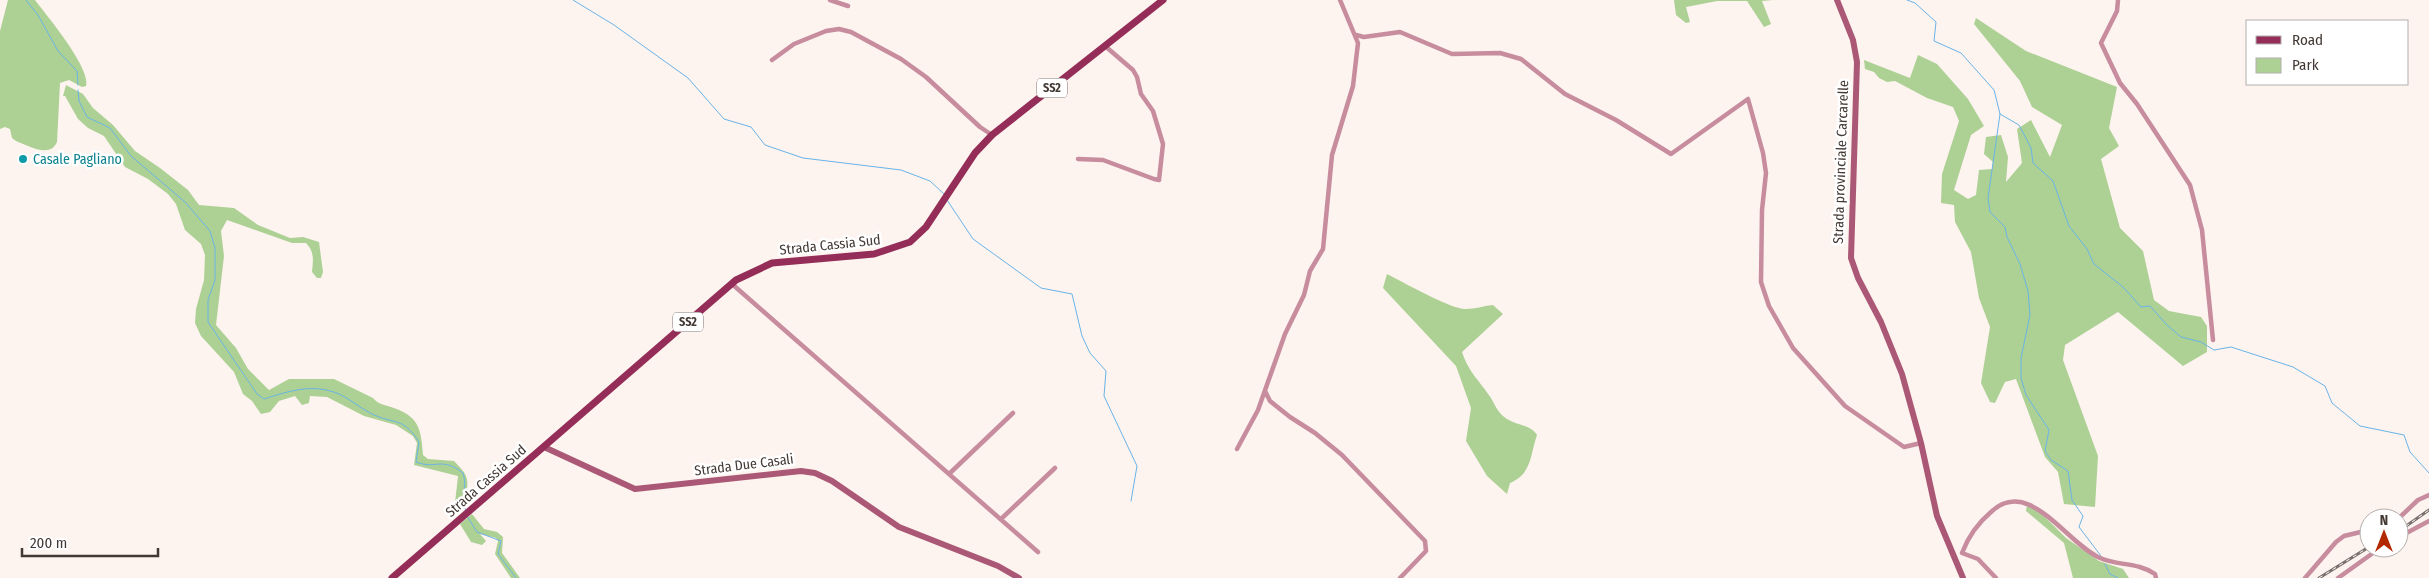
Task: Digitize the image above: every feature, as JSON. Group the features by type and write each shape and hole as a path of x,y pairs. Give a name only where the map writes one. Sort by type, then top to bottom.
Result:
{"main road":[{"name":"Strada Cassia Sud","path":"392,578 732,284 753,270 772,263 874,254 889,251 910,242 926,227 975,153 992,135 1163,0"},
{"name":"Strada provinciale Carcarelle","path":"1837,0 1853,40 1857,62 1851,258 1855,273 1881,322 1902,374 1921,443 1937,516 1964,578"},
{"name":"Strada Due Casali","path":"544,447 635,489 801,471 815,473 862,500 899,527 998,566 1019,578"}],"street":[{"path":"830,0 848,6"},
{"path":"1236,449 1255,417 1285,334 1304,295 1310,270 1323,249 1332,155 1352,86 1358,43 1340,0"},
{"path":"2118,0 2117,11 2102,43 2120,83 2190,185 2202,230 2213,340"},
{"path":"772,60 794,44 826,30 838,29 851,32 902,59 926,77 980,127 992,135"},
{"path":"1356,35 1364,37 1400,32 1452,54 1512,55 1521,59 1565,94 1616,120 1671,154 1748,99 1764,153 1766,173 1762,210 1760,282 1769,306 1793,348 1845,406 1904,447 1921,443"},
{"path":"1078,159 1103,160 1159,180 1163,144 1153,111 1141,94 1137,77 1133,70 1104,46"},
{"path":"732,284 1038,552"},
{"path":"1265,391 1270,401 1326,442 1352,465 1425,542 1426,551 1400,578"},
{"path":"949,474 1013,413"},
{"path":"1001,519 1055,468"},
{"path":"2409,509 2418,500 2429,495"},
{"path":"1956,558 1962,553 1972,534 1996,507 2007,501 2020,501 2042,511 2068,537 2100,558 2144,567 2155,574 2156,578"},
{"path":"2409,532 2429,521"},
{"path":"2305,578 2344,536 2359,532"},
{"path":"1962,553 1978,559 1996,578"},
{"path":"2338,578 2366,558"}],"green space":[{"path":"8,0 35,0 67,42 82,67 86,78 86,86 82,87 69,80 60,83 57,142 49,150 38,149 16,141 12,138 10,129 5,127 0,129 0,31"},
{"path":"1674,0 1773,0 1762,1 1771,24 1764,27 1747,1 1717,1 1686,7 1690,22 1686,23 1676,15"},
{"path":"1976,18 2026,51 2117,87 2109,128 2119,146 2101,159 2120,228 2143,251 2154,300 2169,311 2201,317 2207,326 2207,352 2183,366 2118,312 2065,345 2063,360 2098,456 2095,507 2064,504 2058,472 2045,457 2016,379 2005,382 1995,403 1990,402 1981,383 1990,327 1979,298 1971,252 1955,222 1954,205 1941,203 1942,174 1959,121 1953,107 1927,98 1895,81 1887,82 1879,78 1874,72 1865,69 1864,60 1910,78 1918,55 1937,64 1968,99 1984,126 1971,135 1954,190 1968,199 1976,195 1979,170 1992,169 1993,162 1984,154 1986,137 2001,135 2008,157 2006,182 2022,163 2017,129 2031,120 2050,157 2062,125 2032,107 2020,81 1974,24"},
{"path":"66,85 83,94 93,108 113,125 135,151 188,190 199,205 234,208 258,225 290,238 303,237 319,242 323,272 321,278 317,278 312,272 312,253 306,243 292,243 227,220 221,231 224,256 216,325 236,348 248,369 269,390 289,379 334,379 373,398 379,403 408,414 417,424 423,455 428,459 454,461 467,479 464,500 466,503 457,512 454,512 458,476 414,465 417,443 413,436 396,425 364,416 327,397 310,396 309,403 302,405 295,396 279,401 270,412 261,414 252,401 243,394 234,372 201,336 195,323 196,309 204,280 205,255 201,244 185,230 176,204 168,194 148,179 125,167 104,136 88,128 78,119 65,96 63,96"},
{"path":"1387,274 1450,305 1473,309 1493,305 1503,314 1462,352 1471,371 1501,414 1511,421 1531,429 1537,435 1529,463 1523,475 1510,483 1507,494 1487,476 1466,441 1471,408 1456,366 1383,288"},
{"path":"2027,505 2041,513 2066,538 2099,561 2123,569 2129,578 2073,578 2064,543 2026,511"},
{"path":"472,514 484,529 497,532 503,537 502,553 520,578 511,578 495,554 498,541 496,538 480,534 486,541 482,545 471,542 460,524"}],"waterway":[{"path":"26,0 38,15 58,51 77,71 78,85"},
{"path":"573,0 614,25 688,78 724,119 751,127 765,145 803,158 901,170 930,181 944,194"},
{"path":"1907,0 1915,3 1936,22 1934,41 1961,53 1994,90 2000,114 2019,125 2031,148 2033,163 2053,181 2069,226 2087,249 2094,264 2123,287 2141,307 2150,306 2181,337 2201,342 2214,350 2231,347 2293,367 2325,386 2332,403 2360,426 2404,435 2410,452 2429,473"},
{"path":"78,90 79,101 87,117 110,128 131,156 185,202 210,231 215,248 215,280 208,300 208,322 257,394 264,399 301,389 320,389 339,394 372,414 398,422 408,428 419,442 416,462 429,465 449,465 463,473 465,483 464,506 466,512"},
{"path":"2000,114 1988,198 1990,212 2005,227 2007,237 2020,264 2028,291 2030,315 2021,358 2021,378 2026,395 2049,430 2045,451 2051,460 2068,471 2072,500 2083,516 2079,527 2101,556"},
{"path":"947,200 973,239 1041,288 1072,294 1082,336 1090,353 1106,371 1104,396 1137,466 1131,501"},
{"path":"467,516 477,532 501,541 498,554 516,578"},
{"path":"2105,564 2110,574 2118,578"}],"railway":[{"path":"2409,524 2429,510"},
{"path":"2319,578 2359,553"}],"place":[{"name":"Casale Pagliano","path":"23,159"}]}
